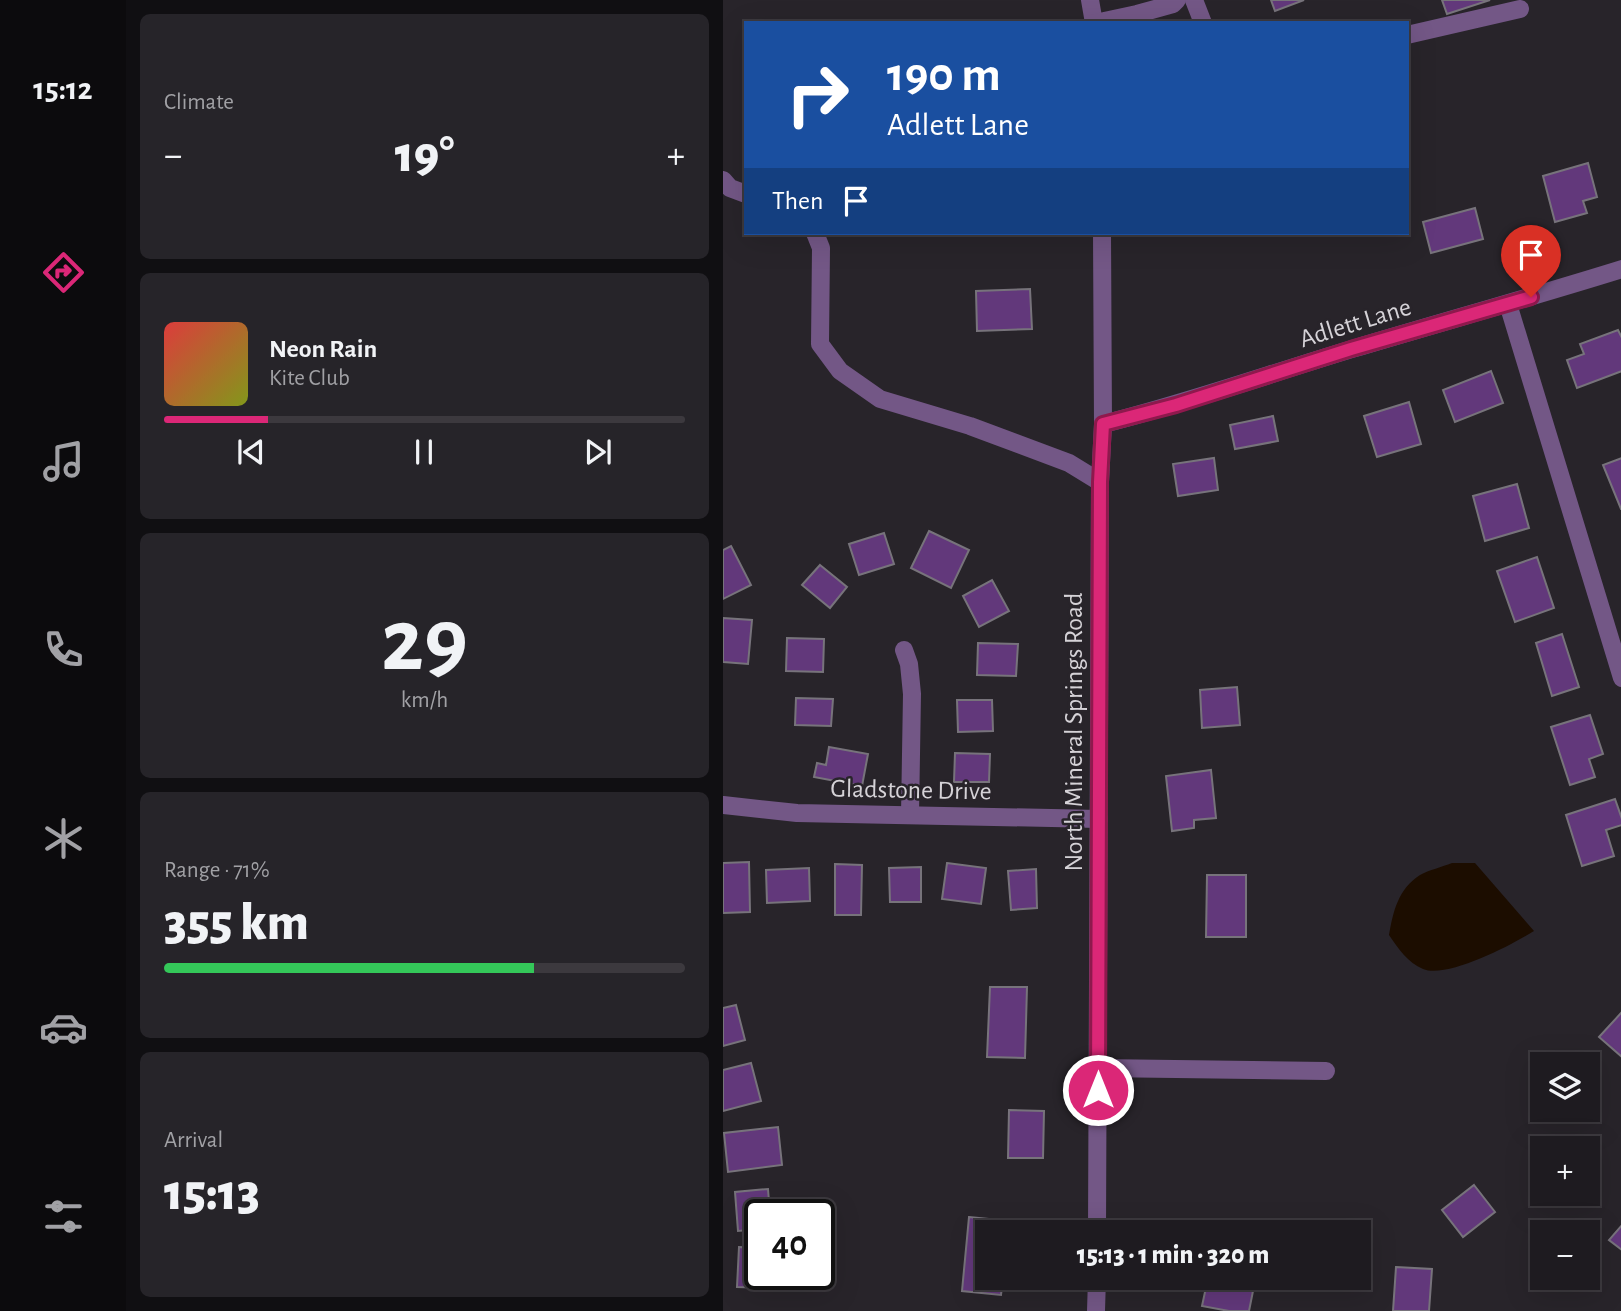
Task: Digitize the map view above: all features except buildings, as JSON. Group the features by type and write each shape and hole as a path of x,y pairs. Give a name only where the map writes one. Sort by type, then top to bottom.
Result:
{"street":[{"path":"1090,0 1095,21"},
{"path":"1103,21 1173,4 1177,0"},
{"path":"1194,0 1202,21"},
{"path":"1409,35 1519,9"},
{"path":"816,235 821,248 820,344 840,371 880,399 970,426 1069,463 1100,482"},
{"name":"North Mineral Springs Road","path":"1097,1220 1102,235"},
{"name":"Adlett Lane","path":"1103,424 1176,405 1621,268"},
{"path":"1508,304 1621,678"},
{"path":"904,650 909,664 912,694 910,815"},
{"name":"Gladstone Drive","path":"723,805 797,813 1099,819"},
{"path":"1098,1068 1326,1071"},
{"path":"1096,1311 1097,1290"}],"shaded area":[{"path":"1452,863 1475,863 1534,931 1496,952 1463,965 1434,971 1423,969 1408,959 1389,935 1392,918 1406,887 1424,873"}],"route":[{"path":"1098,1090 1100,482 1103,424 1176,405 1351,349 1531,297"}]}
